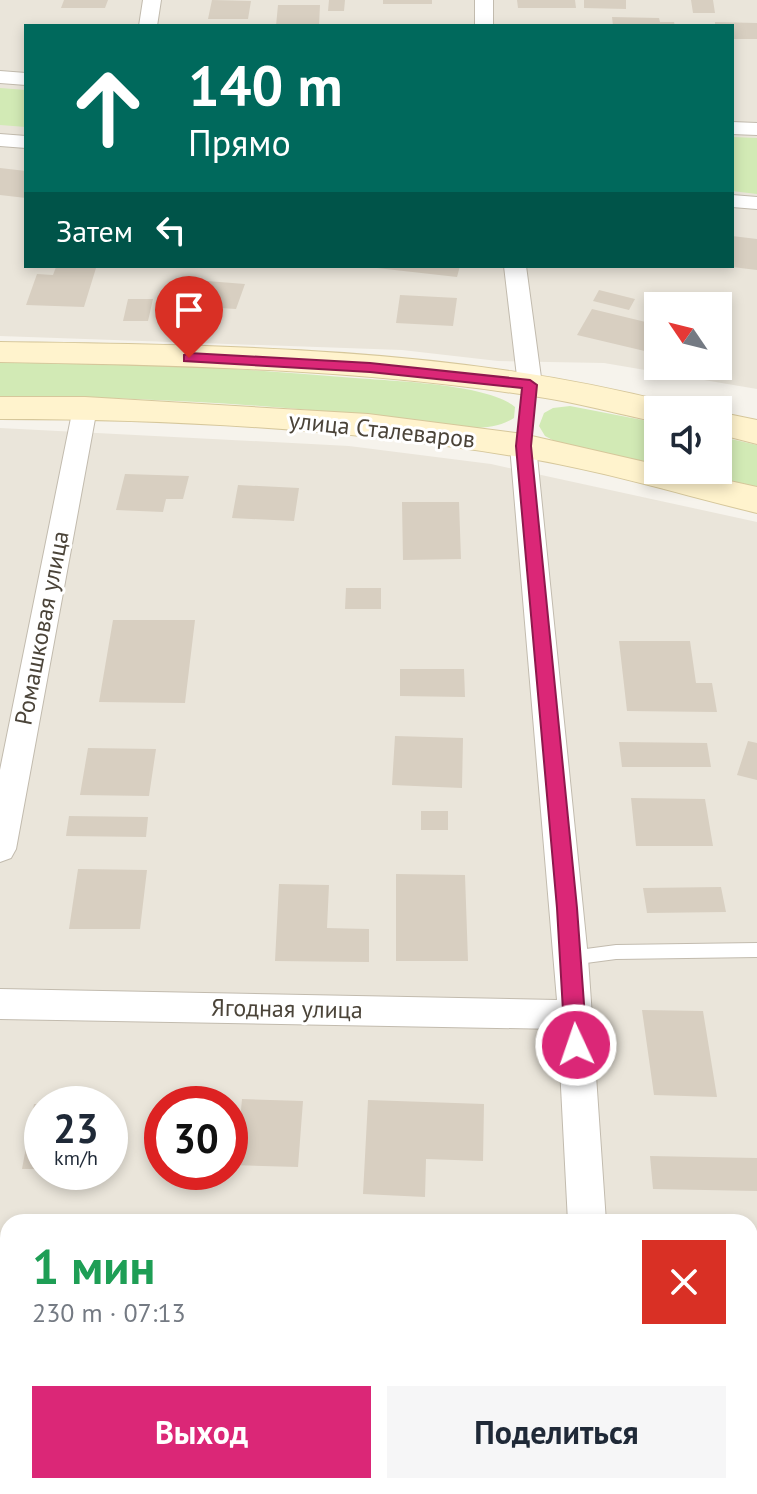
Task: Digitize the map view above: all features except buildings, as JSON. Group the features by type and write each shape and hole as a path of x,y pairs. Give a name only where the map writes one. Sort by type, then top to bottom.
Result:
{"main road":[{"path":"0,352 98,353 370,368 530,385 644,408"},
{"path":"523,446 530,385"},
{"name":"улица Сталеваров","path":"0,408 85,408 368,425 523,446 757,500"},
{"path":"732,426 757,432"}],"street":[{"path":"148,24 152,0"},
{"path":"484,0 484,24"},
{"path":"0,77 24,79"},
{"path":"734,128 757,129"},
{"path":"0,140 24,142"},
{"path":"734,201 757,203"},
{"path":"515,268 530,385"},
{"name":"Ромашковая улица","path":"0,849 85,408"},
{"path":"523,446 571,958 586,1214"},
{"name":"Ягодная улица","path":"0,1004 574,1015"}],"lane":[{"path":"571,958 616,952 757,950"}],"shaded area":[{"path":"0,0 757,0 757,389 704,380 732,380 732,292 644,292 644,370 604,363 498,361 402,350 0,336"},
{"path":"0,428 349,446 491,464 757,522 757,1214 0,1214"}],"green space":[{"path":"0,88 24,90 24,127 0,125"},
{"path":"734,137 757,138 757,194 734,191"},
{"path":"0,359 178,366 439,385 502,399 515,407 514,418 489,427 462,428 356,414 255,406 0,396"},
{"path":"570,406 644,420 644,463 560,444 545,436 539,426 544,413 553,408"},
{"path":"732,439 757,445 757,490 732,484"}],"route":[{"path":"189,358 370,368 530,385 523,446 567,908 576,1045"}]}
